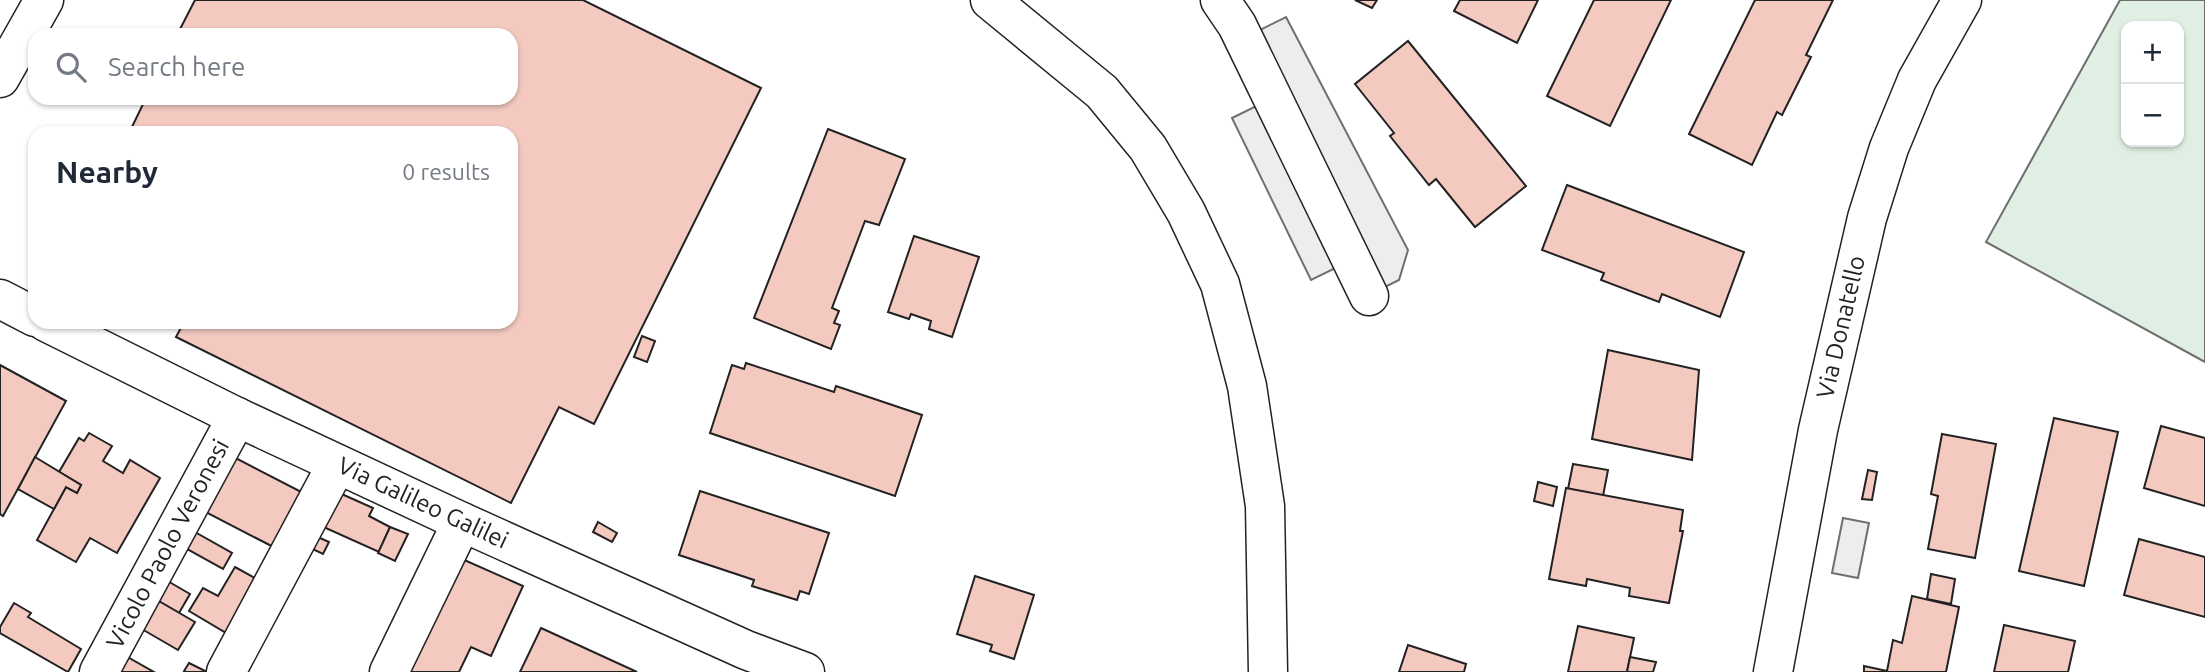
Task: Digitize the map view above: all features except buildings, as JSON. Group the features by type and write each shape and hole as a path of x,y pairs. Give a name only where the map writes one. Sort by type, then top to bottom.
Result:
{"main road":[{"path":"28,28 44,0"},
{"path":"990,0 1102,92 1148,148 1186,212 1220,284 1247,386 1265,506 1268,672"},
{"path":"1220,0 1237,25 1369,296"},
{"name":"Via Donatello","path":"1773,672 1818,430 1867,218 1889,148 1917,80 1962,0"},
{"path":"0,78 28,28"},
{"path":"0,299 28,313"},
{"name":"Via Galileo Galilei","path":"60,329 237,417 461,522 792,670"},
{"name":"Vicolo Paolo Veronesi","path":"99,672 237,417"},
{"path":"226,672 337,464"},
{"path":"389,672 461,522"}],"green space":[{"path":"2120,0 2205,0 2205,362 1986,242"}],"shaded area":[{"path":"1286,17 1408,250 1399,280 1379,290 1362,255 1311,280 1232,118 1287,91 1258,31"},
{"path":"1843,518 1869,523 1858,578 1832,573"}]}
